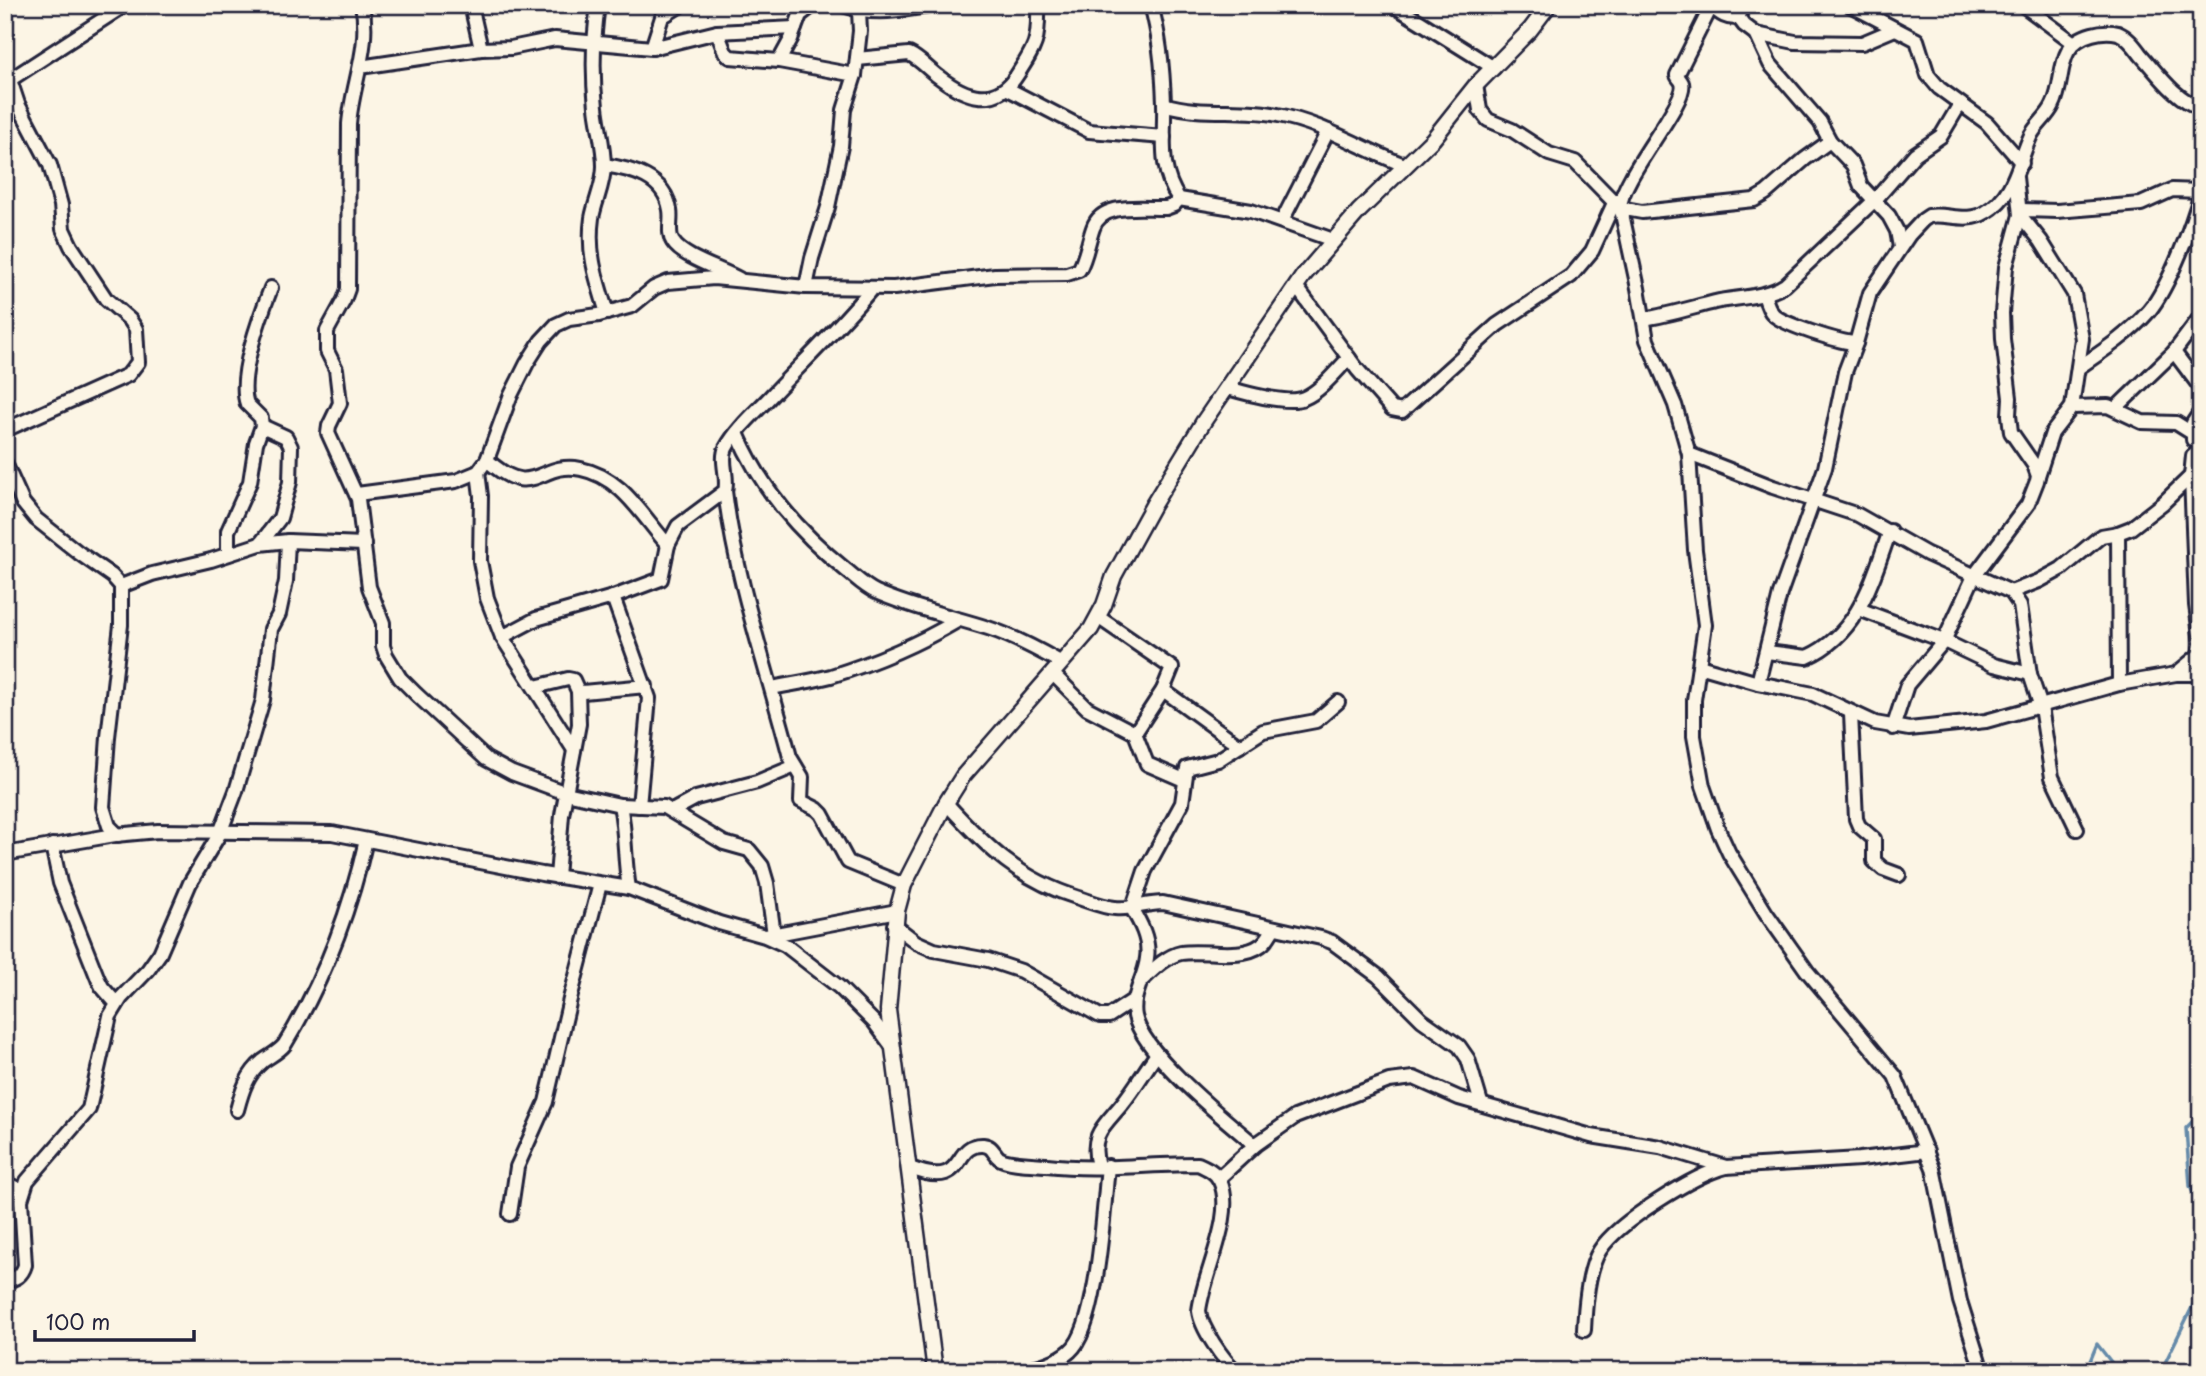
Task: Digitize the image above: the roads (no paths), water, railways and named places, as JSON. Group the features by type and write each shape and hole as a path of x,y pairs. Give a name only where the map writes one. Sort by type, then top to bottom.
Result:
{"street":[{"path":"5,430 128,375 138,362 136,329 130,320 106,299 63,229 61,205 50,165 8,81 125,5"},
{"path":"362,5 365,30 360,67 351,97 349,124 347,293 328,325 327,339 327,351 338,380 340,402 328,433 357,494 369,587 383,624 383,646 392,667 400,678 486,759 523,778 566,793 620,805 664,807 704,833 724,843 749,850 762,866 767,883 770,935"},
{"path":"471,5 481,49"},
{"path":"598,5 593,41 596,107 604,165 592,219 591,258 607,313"},
{"path":"652,48 663,17 681,5"},
{"path":"779,61 800,15 813,5"},
{"path":"843,5 859,11 879,13 937,5"},
{"path":"857,59 909,54 943,80 980,98 995,95 1007,89 1034,51 1039,35 1038,5"},
{"path":"1151,5 1160,50 1166,173 1179,199"},
{"path":"1393,5 1494,68"},
{"path":"935,1371 888,1010 896,918 904,885 946,803 978,757 1091,629 1114,576 1153,505 1204,421 1296,286 1334,240 1404,165 1433,139 1476,85 1530,30 1549,5"},
{"path":"1850,5 1917,40 1928,75 1939,88 1992,128 2022,163"},
{"path":"2023,5 2074,43"},
{"path":"1296,286 1349,358 1392,409 1402,411 1497,325 1571,276 1592,251 1623,190 1665,123 1682,89 1682,82 1677,75 1710,6 1724,16 1741,11 1744,25 1756,34 1795,42 1861,43 1895,29"},
{"path":"806,287 828,207 841,146 844,110 855,75 859,11"},
{"path":"360,67 481,49 511,48 555,38 652,48 718,32 795,28"},
{"path":"718,32 728,56 779,61 855,75"},
{"path":"1758,683 1783,584 1825,468 1844,372 1856,343 1870,293 1900,247 1929,216 1972,218 1984,214 2006,195 2022,163 2032,134 2055,103 2063,60 2074,43 2088,35 2102,32 2121,34 2160,78 2197,104"},
{"path":"1756,34 1770,64 1820,122 1830,141 1853,164 1861,186 1893,223 1900,247"},
{"path":"1476,85 1480,110 1488,120 1512,130 1549,154 1575,162 1617,205 1642,212 1754,200 1830,141"},
{"path":"1007,89 1089,131 1164,137"},
{"path":"1164,104 1198,111 1270,113 1300,120 1404,165"},
{"path":"1644,319 1715,302 1764,294 1785,285 1875,200 1908,162 1941,136 1960,104"},
{"path":"1282,221 1328,131"},
{"path":"604,165 628,168 645,174 668,202 670,235 673,242 682,251 745,282"},
{"path":"2016,177 2020,212 2006,267 2003,339 2011,432 2030,457 2038,476"},
{"path":"2020,212 2141,204 2172,190 2201,192 2178,256 2151,309 2114,343 2078,368"},
{"path":"357,494 456,481 478,472 486,460 510,397 541,341 556,325 569,318 607,313 632,306 654,288 668,282 714,278 806,287 894,288 995,275 1073,273 1081,266 1095,221 1104,213 1114,210 1166,208 1179,199"},
{"path":"1179,199 1251,211 1334,240"},
{"path":"1617,205 1647,340 1675,405 1689,454 1695,550 1705,625 1694,701 1694,736 1703,786 1718,829 1747,884 1807,971 1895,1076 1933,1168 1960,1301 1982,1371"},
{"path":"1893,727 1907,685 1944,640 1974,576 2034,495 2052,433 2073,407 2082,339 2074,294 2041,240 2020,212"},
{"path":"228,554 228,531 250,482 256,443 262,426 261,418 247,404 245,384 256,327 271,288"},
{"path":"872,288 737,433 724,451 727,483 725,491 731,534 790,757 802,777 801,801 822,814 848,862 904,885"},
{"path":"1764,294 1772,314 1781,321 1841,342 1856,343"},
{"path":"2115,409 2175,352 2201,316"},
{"path":"2175,352 2201,388"},
{"path":"1228,388 1286,400 1301,400 1318,389 1349,358"},
{"path":"2073,407 2098,405 2115,409 2140,421 2176,423 2197,438"},
{"path":"2176,674 2199,655 2201,643 2196,604 2191,476 2197,453 2194,421 2201,411"},
{"path":"260,544 280,517 290,482 291,444 286,437 262,426"},
{"path":"737,433 768,491 804,534 871,590 957,621 989,628 1033,647 1056,668 1087,708 1135,733 1147,764 1184,780"},
{"path":"1689,454 1773,487 1858,515 1890,530 1927,554 2011,592 2021,605 2031,674 2041,707 2052,777 2077,829"},
{"path":"486,460 497,469 521,480 531,480 559,469 579,468 610,481 626,493 636,509 668,545"},
{"path":"5,463 23,503 36,519 112,576 121,586 121,625 107,737 103,807 109,826 118,835"},
{"path":"478,472 481,496 480,561 487,598 502,637 574,750"},
{"path":"2011,592 2061,569 2101,536 2118,534 2131,527 2163,503 2191,476"},
{"path":"502,637 536,619 614,597 660,579 668,545 681,522 725,491"},
{"path":"5,1282 18,1278 25,1265 21,1217 23,1191 32,1175 89,1109 108,1023 117,1004 148,970 159,953 190,883 220,833 236,791 263,701 271,629 279,614 286,581 285,542 280,517"},
{"path":"1766,652 1802,658 1811,655 1843,631 1867,593 1890,530"},
{"path":"2118,534 2119,684"},
{"path":"121,586 152,574 200,563 260,544 364,544"},
{"path":"614,597 649,698 639,806"},
{"path":"1859,609 1944,640 1994,665 2031,674"},
{"path":"1098,617 1171,666 1163,690 1135,733"},
{"path":"772,688 829,677 918,644 957,621"},
{"path":"1699,666 1813,695 1851,714 1909,729 1986,721 2119,684 2176,674 2201,674"},
{"path":"536,687 570,679 578,691 579,724 566,793 557,877"},
{"path":"578,691 646,686"},
{"path":"1163,690 1240,746"},
{"path":"1255,1145 1203,1101 1145,1040 1135,1014 1135,999 1148,952 1132,907 1145,871 1182,803 1187,768 1218,760 1263,731 1317,721 1338,702"},
{"path":"1851,714 1856,819 1859,826 1874,839 1874,861 1883,869 1899,875"},
{"path":"673,811 696,798 757,782 795,766"},
{"path":"946,803 988,848 1015,869 1058,892 1109,907 1163,903 1332,942 1378,976 1422,1020 1463,1050 1481,1103"},
{"path":"620,805 626,839 625,868 629,888"},
{"path":"5,854 118,835 185,830 220,833 332,833 557,877 629,888 709,919 770,935 839,987 874,1022 891,1045"},
{"path":"237,1110 246,1081 253,1070 285,1044 319,983 349,906 366,840"},
{"path":"52,845 60,883 98,979 117,1004"},
{"path":"510,1213 517,1167 546,1102 600,884"},
{"path":"770,935 896,918"},
{"path":"896,918 916,942 934,950 988,960 1021,971 1100,1017 1109,1016 1135,999"},
{"path":"1139,984 1180,953 1236,952 1258,948 1274,928"},
{"path":"1020,1371 1072,1351 1079,1338 1094,1281 1103,1166 1096,1149 1105,1121 1122,1104 1157,1054"},
{"path":"1219,1178 1255,1145 1306,1111 1403,1078 1414,1078 1459,1098 1591,1136 1660,1147 1727,1167"},
{"path":"910,1168 930,1175 943,1175 949,1173 971,1149 983,1145 993,1150 998,1157 1011,1161 1052,1166 1198,1164 1208,1169 1219,1178 1224,1201 1199,1311 1200,1320 1236,1371"},
{"path":"1584,1330 1590,1280 1599,1250 1628,1223 1685,1184 1727,1167 1860,1159 1927,1151"},
{"path":"5,1183 23,1191"}],"waterway":[{"path":"2201,1113 2186,1128 2190,1186 2201,1211"},
{"path":"2161,1371 2201,1289"},
{"path":"2086,1371 2097,1344 2118,1371"}]}
